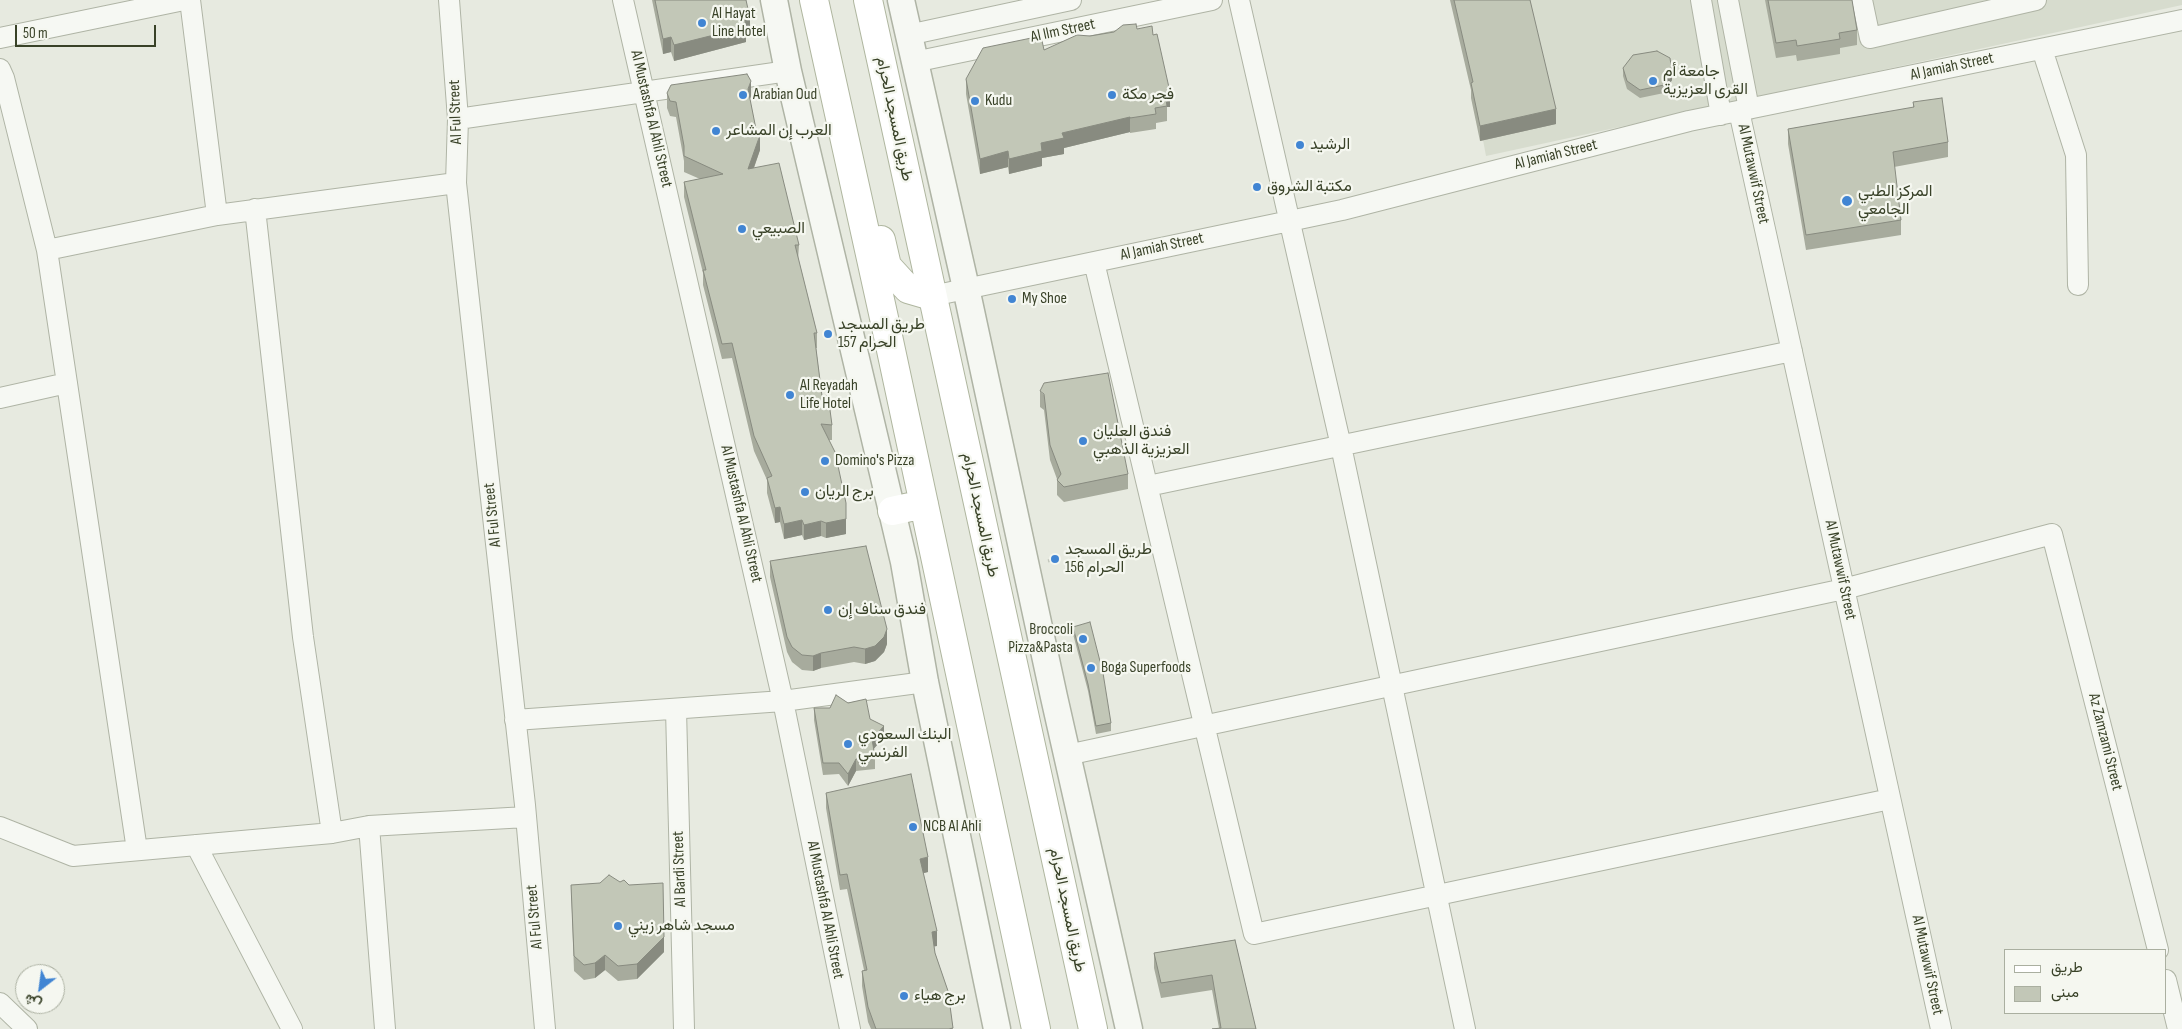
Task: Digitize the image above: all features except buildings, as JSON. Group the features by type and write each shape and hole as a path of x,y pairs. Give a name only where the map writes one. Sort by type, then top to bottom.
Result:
{"main road":[{"path":"814,0 1036,1029"},
{"name":"طريق المسجد الحرام","path":"868,0 1093,1029"},
{"path":"823,42 846,76 886,266 908,289 932,296"},
{"path":"892,511 924,504"}],"street":[{"path":"0,38 184,0"},
{"path":"190,0 216,215"},
{"name":"Al Ful Street","path":"448,0 458,119 456,183 526,816 545,1029"},
{"name":"Al Mustashfa Al Ahli Street","path":"623,0 783,701 850,1029"},
{"path":"774,0 788,72 904,562 925,682 997,1029"},
{"path":"901,0 1129,1029"},
{"name":"Al Ilm Street","path":"908,35 1071,0"},
{"name":"Al Ilm Street","path":"914,62 1212,0"},
{"path":"1239,0 1341,446 1465,1029"},
{"path":"1700,0 1736,111"},
{"path":"1728,0 1736,111"},
{"path":"1862,0 1870,38 2036,0"},
{"name":"Al Jamiah Street","path":"932,296 1342,210 1736,111 2182,20"},
{"path":"2042,49 2076,155 2078,286"},
{"path":"0,69 4,78 47,250 137,850"},
{"path":"458,119 788,72"},
{"name":"Al Mutawwif Street","path":"1736,111 1792,351 1940,1029"},
{"path":"47,250 216,215 456,183"},
{"path":"255,209 303,637 332,833"},
{"path":"1094,262 1254,934 1890,799"},
{"path":"1148,486 1792,351"},
{"path":"0,398 67,383"},
{"name":"Az Zamzami Street","path":"1844,588 2052,534 2158,949"},
{"path":"1067,755 1844,588"},
{"path":"515,720 783,701 925,682"},
{"path":"1021,703 1054,697"},
{"name":"Al Bardi Street","path":"676,709 684,1029"},
{"path":"0,828 73,856 332,833 369,826 526,816"},
{"path":"369,826 385,1029"},
{"path":"196,845 292,1029"},
{"path":"2167,984 2178,1029"},
{"path":"0,1003 27,1029"}],"shaded area":[{"name":"جامعة أم القرى العزيزية","path":"1457,0 2182,0 2182,5 1486,156"}],"place":[{"name":"Al Hayat Line Hotel","path":"702,23"},
{"name":"جامعة أم القرى العزيزية","path":"1653,81"},
{"name":"Arabian Oud","path":"743,95"},
{"name":"فجر مكة","path":"1112,95"},
{"name":"Kudu","path":"975,101"},
{"name":"العرب إن المشاعر","path":"716,131"},
{"name":"الرشيد","path":"1300,145"},
{"name":"مكتبة الشروق","path":"1257,187"},
{"name":"المركز الطبي الجامعي","path":"1847,201"},
{"name":"الصبيعي","path":"742,229"},
{"name":"My Shoe","path":"1012,299"},
{"name":"طريق المسجد الحرام 157","path":"828,334"},
{"name":"Al Reyadah Life Hotel","path":"790,395"},
{"name":"فندق العليان العزيزية الذهبي","path":"1083,441"},
{"name":"Domino's Pizza","path":"825,461"},
{"name":"برج الريان","path":"805,492"},
{"name":"طريق المسجد الحرام 156","path":"1055,559"},
{"name":"فندق سناف إن","path":"828,610"},
{"name":"Broccoli Pizza&Pasta","path":"1083,639"},
{"name":"Boga Superfoods","path":"1091,668"},
{"name":"البنك السعودي الفرنسي","path":"848,744"},
{"name":"NCB Al Ahli","path":"913,827"},
{"name":"مسجد شاهر زيني","path":"618,926"},
{"name":"برج هياء","path":"904,996"}]}
